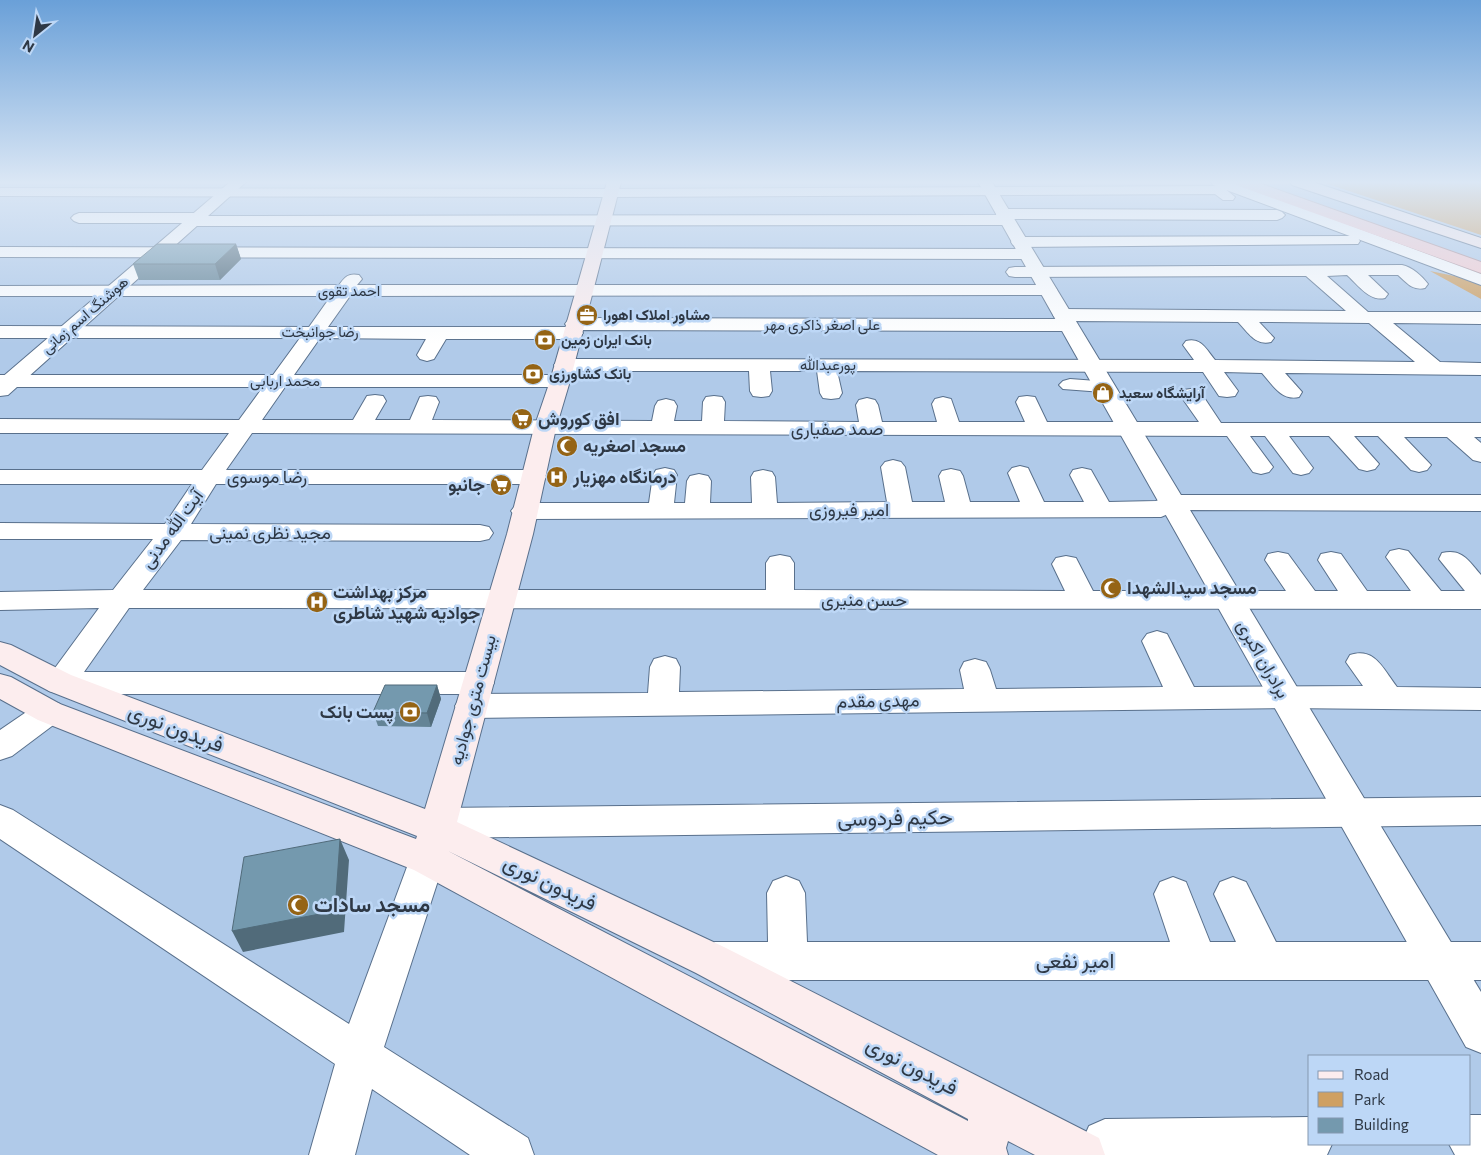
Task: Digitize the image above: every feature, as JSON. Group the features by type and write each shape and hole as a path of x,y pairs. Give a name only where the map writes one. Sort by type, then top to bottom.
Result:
{"highway":[{"path":"1391,236 1481,268"},
{"path":"1435,236 1481,252"}],"main road":[{"name":"بیست متری جوادیه","path":"434,837 520,534 545,428 600,236"},
{"path":"1457,236 1481,243"},
{"name":"فریدون نوری","path":"0,652 54,698"},
{"name":"فریدون نوری","path":"0,685 54,698 434,837 710,960 994,1109 1094,1148"},
{"name":"فریدون نوری","path":"434,837 982,1154"},
{"path":"982,1154 994,1109"}],"street":[{"path":"4,252 47,258 74,236"},
{"path":"82,236 90,252 158,252 302,237 372,253 402,284"},
{"name":"هوشنگ اسم زمانی","path":"3,387 177,236"},
{"name":"آیت‌ الله مدنی","path":"0,747 54,698 121,599 173,532 209,477 384,236"},
{"path":"460,236 466,245 483,259 519,243 548,236"},
{"path":"589,273 652,247 791,246 866,254 890,254 985,236"},
{"path":"374,333 402,284 466,245 519,243 589,273 670,282 778,282 926,279 1003,236"},
{"path":"1000,272 1011,236"},
{"name":"برادران اکبری","path":"1015,236 1481,1032"},
{"path":"1022,236 1094,272 1402,270 1419,284"},
{"path":"1052,236 1094,241 1294,237 1352,241"},
{"path":"1343,236 1481,280"},
{"path":"4,252 31,238"},
{"path":"920,248 926,279"},
{"path":"866,254 872,270"},
{"path":"1166,271 1181,295 1217,335"},
{"path":"1238,271 1252,285"},
{"path":"1310,271 1467,390"},
{"path":"1352,271 1378,294"},
{"path":"1094,272 1105,288"},
{"path":"1132,272 1139,293 1134,319 1152,340 1162,366"},
{"path":"589,273 625,274"},
{"name":"احمد تقوی","path":"16,287 114,291 224,285 254,297 344,291 402,284 423,303 451,285 465,298 589,273"},
{"path":"2,320 16,287"},
{"path":"185,350 254,297"},
{"path":"1268,298 1305,336"},
{"path":"423,303 429,333 427,355"},
{"path":"1244,310 1264,338"},
{"name":"علی اصغر ذاکری مهر","path":"574,328 1134,319 1198,316 1244,310 1286,316 1473,318"},
{"path":"172,332 191,314"},
{"path":"260,332 276,315"},
{"path":"1320,317 1340,335"},
{"path":"1473,318 1481,329"},
{"name":"رضا جوانبخت","path":"2,320 66,332 429,333 473,325 574,328"},
{"path":"135,348 152,332"},
{"path":"383,350 394,333"},
{"path":"1193,345 1227,391"},
{"path":"1285,349 1299,368"},
{"path":"1245,350 1291,392"},
{"name":"پورعبدالله","path":"562,373 682,374 760,365 826,365 904,357 939,373 1098,376"},
{"path":"760,365 761,391"},
{"path":"826,365 833,429"},
{"path":"1070,385 1098,376 1162,366 1480,370"},
{"path":"1401,369 1425,389"},
{"name":"محمد اربابی","path":"3,387 562,373"},
{"path":"3,387 27,399"},
{"path":"1191,395 1261,467"},
{"path":"361,426 375,401"},
{"path":"418,427 428,402"},
{"path":"713,429 714,402"},
{"path":"1027,402 1040,430"},
{"path":"943,404 950,429"},
{"path":"867,405 872,429"},
{"path":"662,429 666,406"},
{"path":"622,428 628,407"},
{"name":"صمد صفیاری","path":"0,426 361,426 713,429 793,419 833,429 1481,430"},
{"path":"1272,430 1301,468"},
{"path":"1336,430 1367,464"},
{"path":"1384,430 1419,465"},
{"path":"1453,430 1481,456"},
{"path":"893,467 901,510"},
{"path":"1020,473 1035,509"},
{"path":"661,510 665,475"},
{"path":"1082,475 1100,509"},
{"path":"951,476 959,510"},
{"name":"رضا موسوی","path":"0,477 534,477"},
{"path":"763,478 765,510"},
{"path":"697,510 699,481"},
{"name":"امیر فیروزی","path":"524,511 1161,509 1172,502 1481,503"},
{"name":"مجید نظری نمینی","path":"0,531 480,533"},
{"path":"1399,557 1433,600"},
{"path":"1452,558 1481,592"},
{"path":"1278,560 1306,600"},
{"path":"1331,560 1359,600"},
{"path":"780,563 780,600"},
{"path":"1066,564 1083,600"},
{"name":"حسن منیری","path":"0,601 121,599 1481,600"},
{"path":"1156,642 1184,698"},
{"path":"1361,662 1388,698"},
{"path":"663,704 665,667"},
{"path":"975,670 983,700"},
{"name":"مهدی مقدم","path":"54,698 474,694 663,704 1285,697 1481,699"},
{"name":"حکیم فردوسی","path":"434,837 1352,812 1481,811"},
{"path":"0,820 511,1155"},
{"name":"بیست متری جوادیه","path":"332,1155 359,1056 434,837"},
{"path":"786,893 788,961"},
{"path":"1173,894 1197,961"},
{"path":"1233,894 1264,961"},
{"name":"امیر نفعی","path":"710,960 788,961 1069,972 1197,961 1481,961"},
{"path":"1094,1148 1308,1140"}],"green space":[{"path":"1430,271 1469,279 1481,284 1481,299"}],"building":[{"path":"157,244 236,244 215,264 133,264"},
{"path":"385,685 437,685 427,713 373,712"},
{"path":"340,839 335,911 232,931 244,857"}],"place":[{"name":"مشاور املاک اهورا","path":"587,315"},
{"name":"بانک ایران زمین","path":"545,340"},
{"name":"بانک کشاورزی","path":"533,374"},
{"name":"آرایشگاه سعید","path":"1103,393"},
{"name":"افق کوروش","path":"522,419"},
{"name":"مسجد اصغریه","path":"567,446"},
{"name":"درمانگاه مهزیار","path":"557,477"},
{"name":"جانبو","path":"501,485"},
{"name":"مسجد سیدالشهدا","path":"1111,588"},
{"name":"مرکز بهداشت جوادیه شهید شاطری","path":"317,602"},
{"name":"پست بانک","path":"410,712"},
{"name":"مسجد سادات","path":"298,905"}]}
